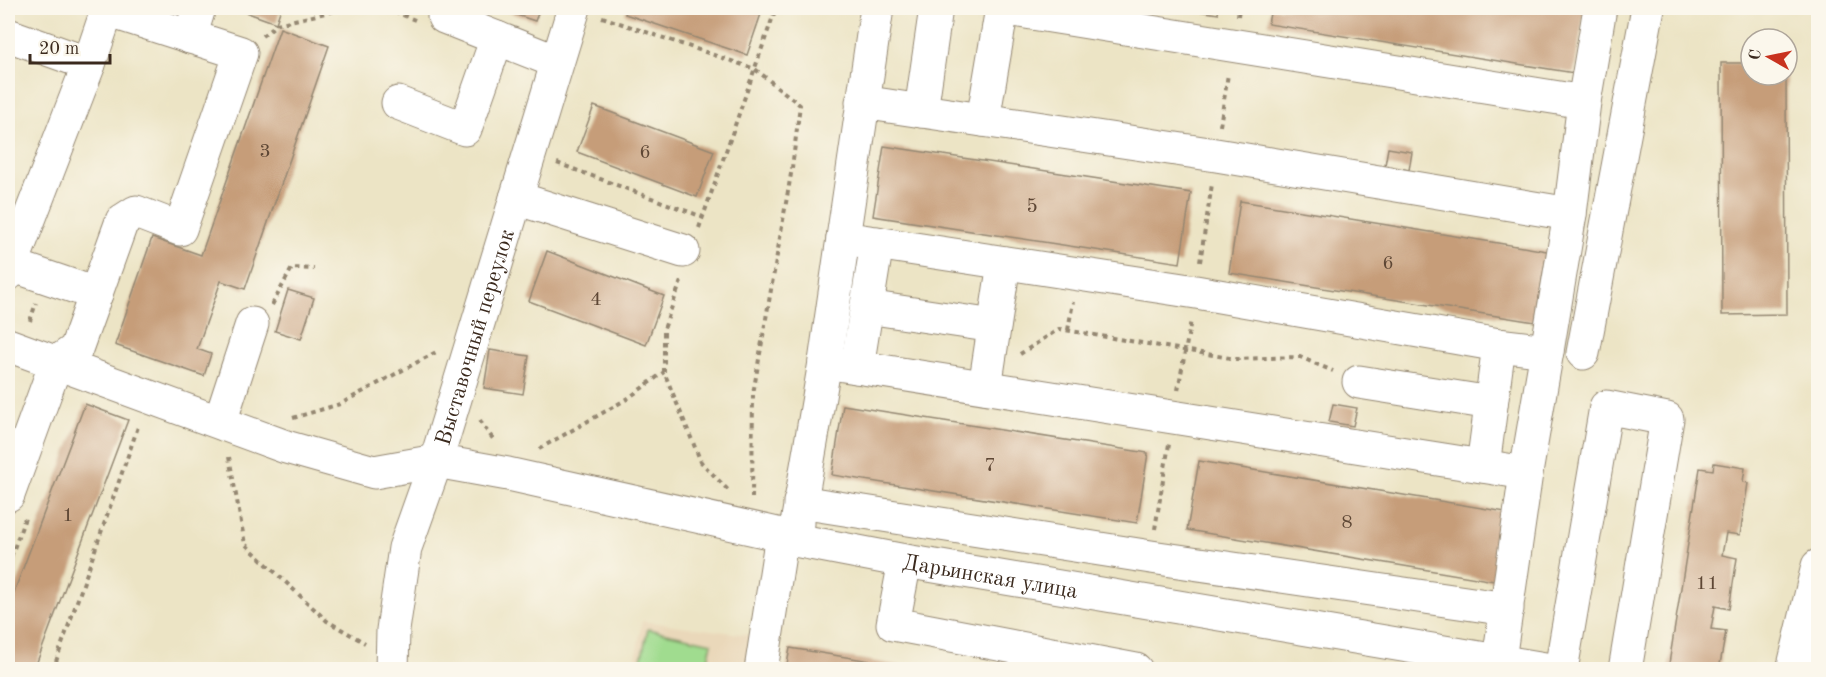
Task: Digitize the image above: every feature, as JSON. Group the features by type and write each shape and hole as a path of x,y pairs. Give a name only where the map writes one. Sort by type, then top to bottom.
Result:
{"street":[{"path":"448,8 444,17 557,62"},
{"name":"Выставочный переулок","path":"392,664 393,630 405,548 436,460 574,8"},
{"path":"761,669 784,536 798,518 825,362 877,8"},
{"path":"921,111 936,8"},
{"path":"983,120 1001,8 1584,102"},
{"path":"1534,667 1507,609 1526,473 1570,214 1584,102 1600,8"},
{"path":"1584,353 1648,8"},
{"path":"8,495 56,363 76,349 96,294 122,221 136,212 180,229 241,53 194,22 107,9 89,64 9,270 96,294"},
{"path":"8,35 89,64"},
{"path":"398,103 465,129 497,38"},
{"path":"862,102 1216,155 1570,214"},
{"path":"516,198 688,254"},
{"path":"843,238 1196,292 1499,345 1547,351"},
{"path":"857,368 877,243"},
{"path":"1000,390 994,326 1004,263"},
{"path":"867,307 994,326"},
{"path":"224,424 223,413 252,324"},
{"path":"8,345 286,447 374,472 436,460"},
{"path":"1483,466 1499,345"},
{"path":"825,362 1526,473"},
{"path":"1359,382 1491,403"},
{"path":"1534,667 1606,407 1667,419 1625,669"},
{"name":"Дарьинская улица","path":"436,460 905,561 1534,667"},
{"path":"800,502 1151,557 1507,609"},
{"path":"905,561 893,624 1133,669"},
{"path":"1793,669 1814,600 1818,567"}],"path":[{"path":"313,16 316,8"},
{"path":"241,53 277,24 348,8"},
{"path":"574,8 755,69 801,105 753,394 752,514 784,536"},
{"path":"737,499 701,462 664,372 664,329 688,254 776,8"},
{"path":"552,161 703,217"},
{"path":"252,324 271,307 292,268 314,269"},
{"path":"1000,390 1019,354 1059,329 1236,359 1300,357 1359,382"},
{"path":"284,421 340,404 475,330"},
{"path":"508,474 522,459 627,399 664,372"},
{"path":"52,669 149,397"},
{"path":"479,417 495,442"},
{"path":"224,424 245,544 327,621 392,664"}],"shaded area":[{"path":"642,621 763,637 758,669 634,670"}],"green space":[{"path":"648,629 712,643 706,669 639,669"}],"building":[{"path":"234,8 281,8 276,23"},
{"path":"496,8 540,8 535,21"},
{"path":"627,8 763,8 747,55 625,14"},
{"path":"1185,8 1219,8 1218,14"},
{"path":"1271,8 1585,8 1574,73 1268,24"},
{"path":"280,28 329,46 245,289 221,281 197,349 211,354 204,376 115,345 152,238 201,255"},
{"path":"1721,63 1739,63 1739,87 1786,87 1787,314 1722,315"},
{"path":"594,106 714,151 697,197 577,152"},
{"path":"884,146 1191,193 1180,263 873,216"},
{"path":"1388,148 1412,152 1409,170 1385,165"},
{"path":"1240,201 1547,251 1535,322 1229,273"},
{"path":"547,251 664,296 646,345 529,301"},
{"path":"288,290 314,298 301,339 275,331"},
{"path":"490,350 529,356 523,394 484,388"},
{"path":"85,404 128,420 34,670 8,670 8,608"},
{"path":"1333,404 1357,408 1353,426 1329,422"},
{"path":"843,405 1148,453 1137,523 832,475"},
{"path":"1199,461 1506,512 1494,581 1187,530"},
{"path":"1714,463 1745,468 1743,482 1748,483 1740,535 1726,533 1722,555 1737,558 1729,609 1715,606 1711,629 1726,631 1719,670 1668,670 1700,468 1713,470"},
{"path":"790,648 914,668 913,670 786,670"}]}
